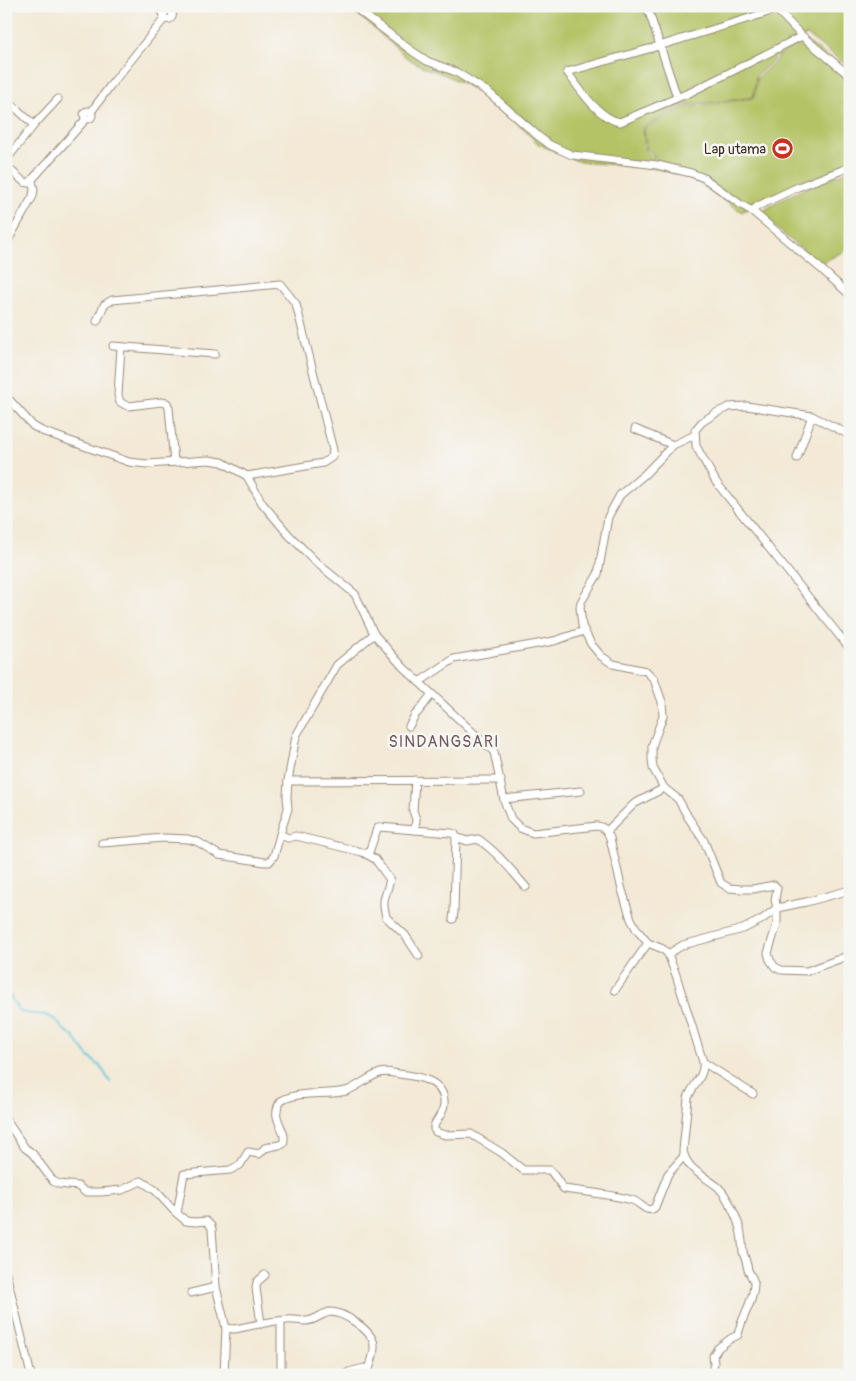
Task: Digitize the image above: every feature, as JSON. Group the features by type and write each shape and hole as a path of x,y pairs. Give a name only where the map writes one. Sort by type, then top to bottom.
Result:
{"street":[{"path":"156,6 168,12"},
{"path":"6,166 24,182 29,183 32,181 89,115 168,12 179,6"},
{"path":"354,6 427,61 456,72 488,92 550,145 572,155 657,165 691,172 704,178 752,211 850,296"},
{"path":"647,6 677,97"},
{"path":"802,36 691,92 620,122 611,120 600,111 566,72 659,46 775,10 802,36 850,76"},
{"path":"6,99 34,125"},
{"path":"6,160 58,99"},
{"path":"752,211 758,206 798,187 850,167"},
{"path":"6,244 33,196 32,181"},
{"path":"97,320 104,305 112,300 280,284 296,304 333,450 332,457 323,462 247,476"},
{"path":"113,346 214,354"},
{"path":"121,347 118,395 120,402 130,406 167,403 174,462"},
{"path":"6,396 33,426 42,432 129,462 147,464 210,460 222,462 247,476 262,503 289,535 317,563 355,594 374,634 403,667 494,752 504,799 511,819 520,828 533,833 597,826 602,827 606,831 610,838 622,890 632,919 637,930 648,944 663,949 668,954 703,1062 702,1072 690,1091 688,1098 684,1156 688,1164 720,1189 727,1199 739,1226 744,1255 750,1276 754,1280 752,1298 739,1328 738,1335 718,1348 713,1356 714,1362 711,1375"},
{"path":"850,435 812,416 747,406 729,407 702,422 695,430 696,446 716,482 850,649"},
{"path":"796,458 812,416"},
{"path":"635,429 673,445"},
{"path":"695,435 673,445 645,474 620,495 608,517 598,574 581,602 582,626 591,644 601,656 613,664 646,671 654,679 662,702 664,716 652,746 653,768 664,788 678,799 704,841 721,883 728,888 753,889 774,885 777,888 775,900 777,908 776,924 768,953 775,967 781,970 807,971 850,955"},
{"path":"419,682 454,660 554,641 584,631"},
{"path":"102,843 164,838 188,840 198,842 219,855 268,862 274,856 279,833 288,809 288,780 296,736 337,665 374,634"},
{"path":"409,726 415,715 432,694"},
{"path":"288,780 500,780"},
{"path":"415,780 413,811 416,819 415,830"},
{"path":"606,831 634,804 664,788"},
{"path":"504,799 581,791"},
{"path":"368,855 379,827 455,834 453,919"},
{"path":"280,835 291,838 296,836 362,852 375,859 390,880 384,900 386,917 405,935 420,956"},
{"path":"456,838 467,841 478,839 499,857 526,887"},
{"path":"668,954 683,945 743,929 759,921 777,908 850,890"},
{"path":"616,990 648,944"},
{"path":"703,1062 753,1094"},
{"path":"173,1210 184,1174 230,1170 240,1165 248,1152 257,1155 265,1148 283,1144 284,1138 276,1117 277,1108 281,1101 294,1096 346,1091 381,1072 419,1077 428,1080 438,1087 444,1105 434,1126 436,1132 444,1135 471,1134 502,1153 523,1170 550,1170 564,1189 636,1201 649,1210 655,1207 668,1174 684,1156"},
{"path":"6,1120 25,1148 32,1152 53,1181 59,1184 78,1186 85,1192 122,1190 141,1181 155,1190 186,1221 206,1221 210,1226 216,1287 226,1328 224,1375"},
{"path":"6,1273 31,1375"},
{"path":"261,1324 256,1288 257,1282 264,1275"},
{"path":"191,1293 216,1287"},
{"path":"226,1328 234,1329 287,1319 311,1320 328,1312 336,1312 353,1321 372,1338 374,1350 367,1375"},
{"path":"280,1321 281,1375"},
{"path":"344,1375 364,1368 367,1375"}],"green space":[{"path":"349,6 850,6 850,68 807,35 779,52 772,62 756,76 753,97 681,106 643,128 645,150 667,171 645,167 580,162 538,144 504,110 464,84 425,68 407,58"},
{"path":"804,40 850,72 850,163 763,200 742,212 698,182 682,175 671,173 647,149 644,129 682,108 754,98 757,78 774,63 780,54"},
{"path":"850,170 850,248 820,264 759,214 791,195"}],"waterway":[{"path":"6,990 19,1011 45,1015 56,1020 63,1029 73,1036 88,1056 101,1067 110,1082"}],"place":[{"name":"Lap utama","path":"782,149"}],"district":[{"name":"SINDANGSARI","path":"444,741"}]}
